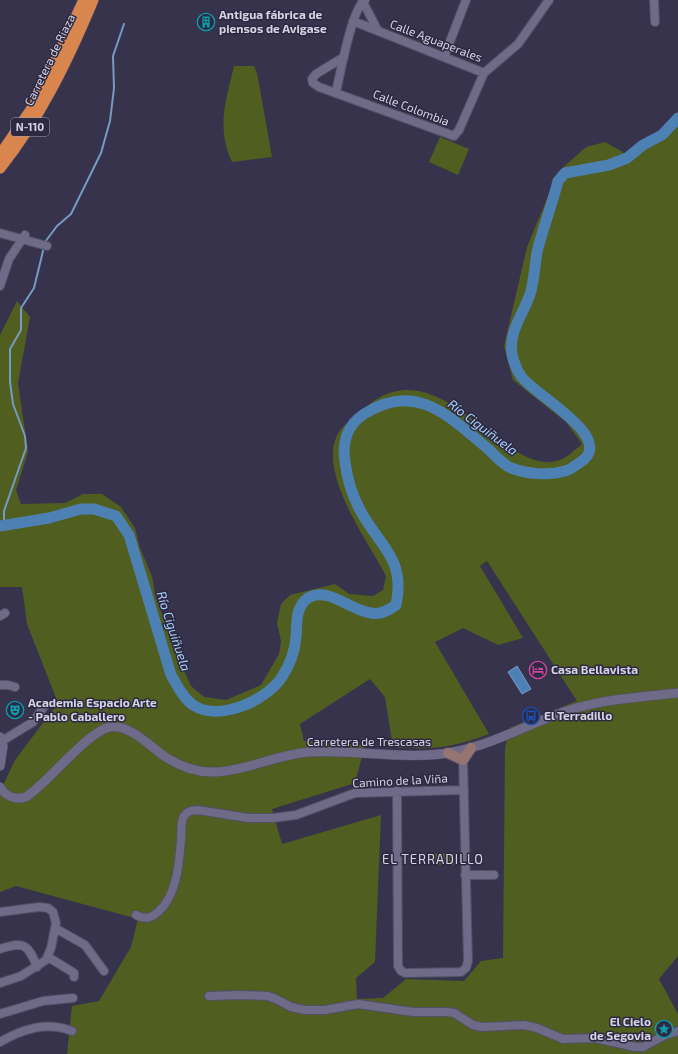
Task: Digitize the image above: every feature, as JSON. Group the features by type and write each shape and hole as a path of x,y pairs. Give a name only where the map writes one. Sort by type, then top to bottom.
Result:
{"highway":[{"name":"Carretera de Riaza","path":"0,155 35,104 84,0"},
{"name":"Carretera de Riaza","path":"0,168 41,109 56,82 93,0"}],"main road":[{"path":"448,753 463,760 471,748"}],"street":[{"path":"444,57 466,0"},
{"name":"Calle Colombia","path":"344,57 316,74 312,79 316,85 454,136 459,130 484,73 518,44 549,0"},
{"path":"654,0 655,22"},
{"path":"336,92 344,57 357,22 356,12 363,1"},
{"name":"Calle Aguaperales","path":"363,1 378,32"},
{"path":"357,22 366,20 368,12"},
{"name":"Calle Aguaperales","path":"357,22 378,32 484,73"},
{"path":"0,233 23,238 47,246"},
{"path":"0,286 10,259 23,238"},
{"path":"0,685 15,687"},
{"name":"Carretera de Trescasas","path":"0,787 9,796 18,798 26,796 97,732 112,727 128,730 176,763 196,771 209,772 235,770 294,754 311,752 410,755 448,753 471,748 574,709 603,702 678,693"},
{"path":"0,766 3,750 1,739 32,722 45,705"},
{"path":"396,792 398,968 405,973 458,972 466,968 468,961 463,760"},
{"name":"Camino de la Viña","path":"136,915 144,918 150,918 165,906 170,899 179,859 182,821 185,814 189,811 198,810 248,818 273,818 296,815 355,793 464,790"},
{"path":"465,875 494,875"},
{"path":"0,912 39,907 48,908 55,915 52,948 46,960 21,976 0,983"},
{"path":"55,928 85,945 104,971"},
{"path":"0,950 15,945 23,945 32,952 37,967"},
{"path":"48,956 74,974 74,977"},
{"path":"209,996 268,996 291,1007 305,1010 325,1010 358,1004 413,1012 447,1012 454,1013 473,1025 482,1027 524,1025 536,1028 563,1039 594,1038 634,1047 644,1047 665,1035 678,1031"},
{"path":"0,1014 43,1001 73,998"},
{"path":"0,1042 18,1033 36,1027 59,1026 72,1031"}],"green space":[{"path":"234,66 254,66 257,73 272,157 232,162 227,150 223,126 226,102"},
{"path":"678,118 678,956 659,979 678,1014 678,1054 67,1054 72,1006 99,1001 131,947 138,919 16,886 0,892 0,792 15,760 58,703 27,624 22,587 0,587 0,335 17,301 30,317 18,383 28,452 16,490 21,504 65,503 83,494 102,494 121,507 135,528 140,548 152,576 155,595 176,654 191,686 204,697 226,700 261,685 279,654 281,641 277,623 281,604 290,595 335,584 349,594 373,596 383,590 386,576 346,504 338,483 333,463 334,445 341,429 371,403 387,394 407,390 435,396 462,411 514,450 538,461 551,462 561,460 582,444 566,422 513,380 504,346 527,247 558,172 586,147 605,142 621,151 628,157 643,145 662,135","holes":["487,561 577,701 509,728 505,749 503,958 481,961 464,981 406,979 383,998 357,999 356,978 375,962 381,815 282,844 272,809 355,783 365,745 304,741 300,724 370,679 385,697 393,747 442,747 476,739 489,734 435,642 463,628 498,645 523,638 480,566"]},
{"path":"440,137 469,149 458,175 429,162"},
{"path":"454,853 455,865 433,865 433,854"}],"water":[{"path":"517,666 531,689 522,694 508,672"}],"waterway":[{"path":"45,242 57,226 71,214 101,153 110,121 114,88 113,56 124,24"},
{"name":"Río Ciguiñuela","path":"0,526 49,518 81,509 94,509 116,516 129,535 171,675 183,695 193,705 204,710 228,710 254,701 275,686 285,673 294,648 299,611 301,606 308,598 316,595 323,595 340,600 363,611 375,613 385,612 396,605 398,589 397,575 394,564 389,553 360,510 352,492 346,468 344,455 345,441 353,423 358,418 382,405 399,401 415,402 430,406 458,424 511,468 531,473 558,473 567,470 579,463 589,453 589,442 582,430 570,417 528,384 520,374 515,365 512,354 512,337 531,291 537,252 558,181 565,173 609,165 627,158 643,145 662,135 678,118"},
{"path":"4,524 4,511 26,448 25,436 13,404 10,382 10,349 21,330 21,308 34,288 44,247"}],"place":[{"name":"Antigua fábrica de piensos de Avigase","path":"206,22"},
{"name":"Casa Bellavista","path":"538,670"},
{"name":"Academia Espacio Arte - Pablo Caballero","path":"15,710"},
{"name":"El Terradillo","path":"531,716"},
{"name":"El Cielo de Segovia","path":"664,1029"}],"district":[{"name":"EL TERRADILLO","path":"433,859"}]}
